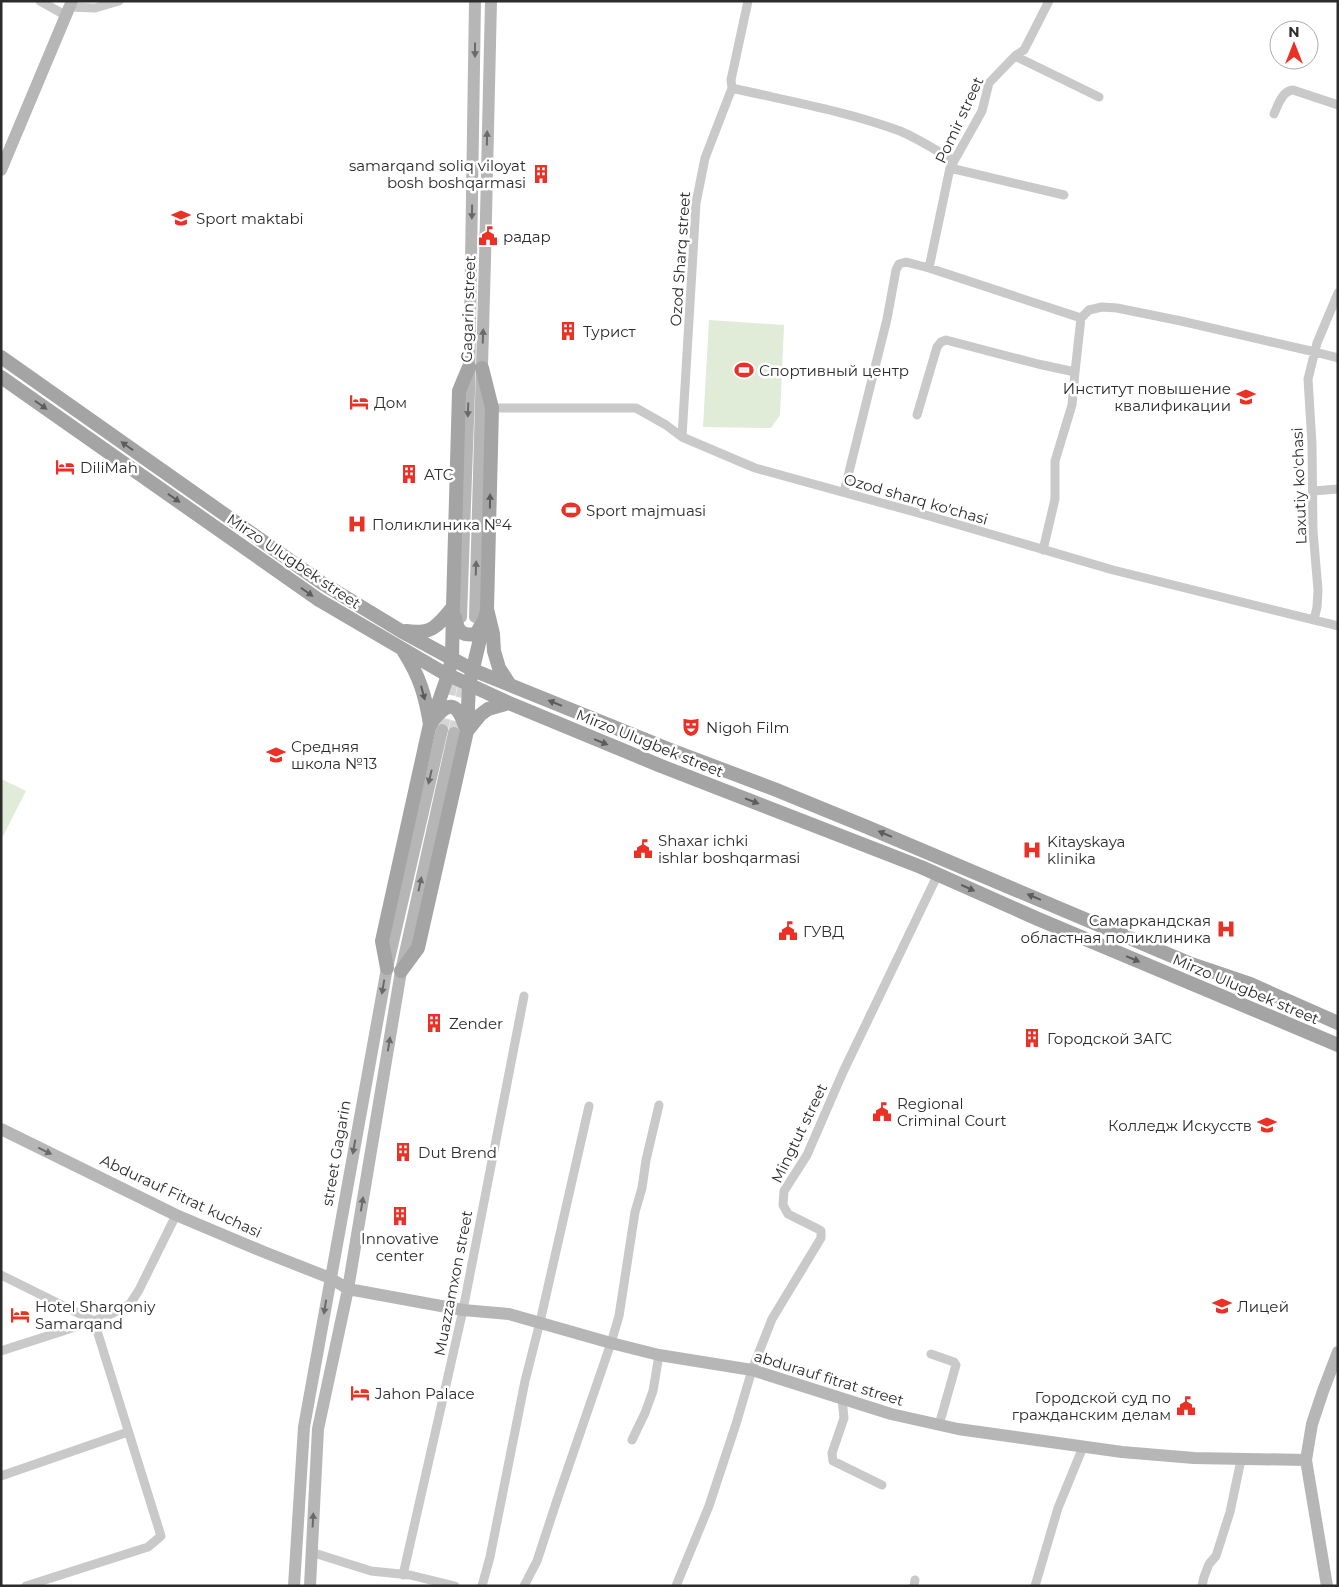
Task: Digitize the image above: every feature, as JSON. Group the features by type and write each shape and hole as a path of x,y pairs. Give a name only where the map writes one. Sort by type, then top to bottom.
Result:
{"main road":[{"name":"Gagarin street","path":"475,1 475,617"},
{"name":"Gagarin street","path":"476,368 491,1"},
{"path":"1,170 69,8"},
{"name":"Mirzo Ulugbek street","path":"1,357 314,577 401,631 473,670 668,749 859,823 1191,964 1250,984 1338,1023"},
{"path":"387,968 382,941 448,730 473,670 487,609 492,408 476,368"},
{"path":"476,368 459,391 456,627 460,632 467,635 476,634 481,627 487,609"},
{"name":"Mirzo Ulugbek street","path":"1,377 319,600 448,676 661,766 938,874 1038,919 1338,1045"},
{"path":"487,609 493,634 494,651 500,668 510,685"},
{"path":"401,631 420,633 429,630 457,612"},
{"path":"310,1586 318,1429 348,1289 401,971 418,948 448,730 448,676 452,659 457,612"},
{"path":"403,649 416,671 423,690 448,730"},
{"path":"448,730 480,716 488,709 509,703"},
{"name":"street Gagarin","path":"294,1586 304,1427 387,968"},
{"name":"Abdurauf Fitrat kuchasi","path":"1,1130 176,1215 330,1278 348,1289"},
{"name":"abdurauf fitrat street","path":"348,1289 462,1310 509,1314 611,1343 659,1354 752,1370 890,1414 940,1425 1122,1452 1194,1458 1306,1460"},
{"path":"1326,1586 1306,1460 1312,1424 1338,1352"}],"street":[{"path":"40,1 69,8 95,8 119,1"},
{"name":"Ozod Sharq street","path":"682,437 696,203 705,158 732,88 731,80 748,1"},
{"name":"Pomir street","path":"929,268 952,165 982,111 989,83 1015,56 1024,50 1049,1"},
{"path":"1015,56 1099,97"},
{"path":"732,88 853,116 901,132 928,146 952,165 1064,195"},
{"path":"1274,114 1288,90 1338,105"},
{"path":"844,492 899,264 906,262 929,268 1081,318"},
{"name":"Laxutiy ko'chasi","path":"1314,620 1318,590 1313,531 1312,444 1308,379 1317,343 1338,293"},
{"path":"1043,550 1055,499 1055,461 1072,405 1081,318 1089,310 1102,307 1117,308 1179,320 1338,358"},
{"path":"917,415 937,347 946,340 1074,372"},
{"name":"Ozod sharq ko'chasi","path":"492,408 636,408 666,425 682,437 755,468 1113,570 1338,626"},
{"path":"1312,490 1338,489"},
{"name":"Mingtut street","path":"676,1586 696,1540 721,1470 752,1370 772,1319 821,1238 821,1231 788,1214 783,1205 784,1191 807,1155 843,1072 938,874"},
{"name":"Muazzamxon street","path":"403,1575 462,1310 524,996"},
{"path":"524,1586 537,1562 556,1500 619,1316 635,1212 642,1188 646,1160 659,1105"},
{"path":"482,1586 490,1557 525,1381 589,1106"},
{"path":"1,1351 94,1321 130,1304 139,1290 176,1215"},
{"path":"1,1276 94,1321 162,1536 148,1547 26,1586"},
{"path":"632,1440 645,1413 652,1391 659,1354"},
{"path":"931,1354 954,1362 956,1365 940,1425"},
{"path":"842,1399 844,1418 832,1453 834,1461 882,1485"},
{"path":"1,1476 128,1432"},
{"path":"1035,1586 1058,1508 1082,1446"},
{"path":"1202,1586 1209,1564 1216,1556 1230,1512 1242,1460"},
{"path":"311,1552 371,1571 410,1575 455,1586"}],"green space":[{"name":"Спортивный центр","path":"709,320 784,325 780,415 771,428 703,427"},
{"path":"1,779 26,791 3,836 1,835"}],"tunnel":[{"path":"442,730 454,673"},
{"path":"454,733 465,681"}],"place":[{"name":"samarqand soliq viloyat bosh boshqarmasi","path":"541,174"},
{"name":"Sport maktabi","path":"181,218"},
{"name":"радар","path":"488,236"},
{"name":"Турист","path":"568,331"},
{"name":"Спортивный центр","path":"744,370"},
{"name":"Институт повышение квалификации","path":"1246,397"},
{"name":"Дом","path":"359,402"},
{"name":"DiliMah","path":"65,467"},
{"name":"ATC","path":"409,474"},
{"name":"Sport majmuasi","path":"571,510"},
{"name":"Поликлиника №4","path":"357,524"},
{"name":"Nigoh Film","path":"691,727"},
{"name":"Средняя школа №13","path":"276,755"},
{"name":"Shaxar ichki ishlar boshqarmasi","path":"643,849"},
{"name":"Kitayskaya klinika","path":"1032,850"},
{"name":"Самаркандская областная поликлиника","path":"1226,929"},
{"name":"ГУВД","path":"788,931"},
{"name":"Zender","path":"434,1023"},
{"name":"Городской ЗАГС","path":"1032,1038"},
{"name":"Regional Criminal Court","path":"882,1112"},
{"name":"Колледж Искусств","path":"1267,1125"},
{"name":"Dut Brend","path":"403,1152"},
{"name":"Innovative center","path":"400,1216"},
{"name":"Лицей","path":"1222,1306"},
{"name":"Hotel Sharqoniy Samarqand","path":"20,1315"},
{"name":"Jahon Palace","path":"360,1393"},
{"name":"Городской суд по гражданским делам","path":"1186,1406"}]}
